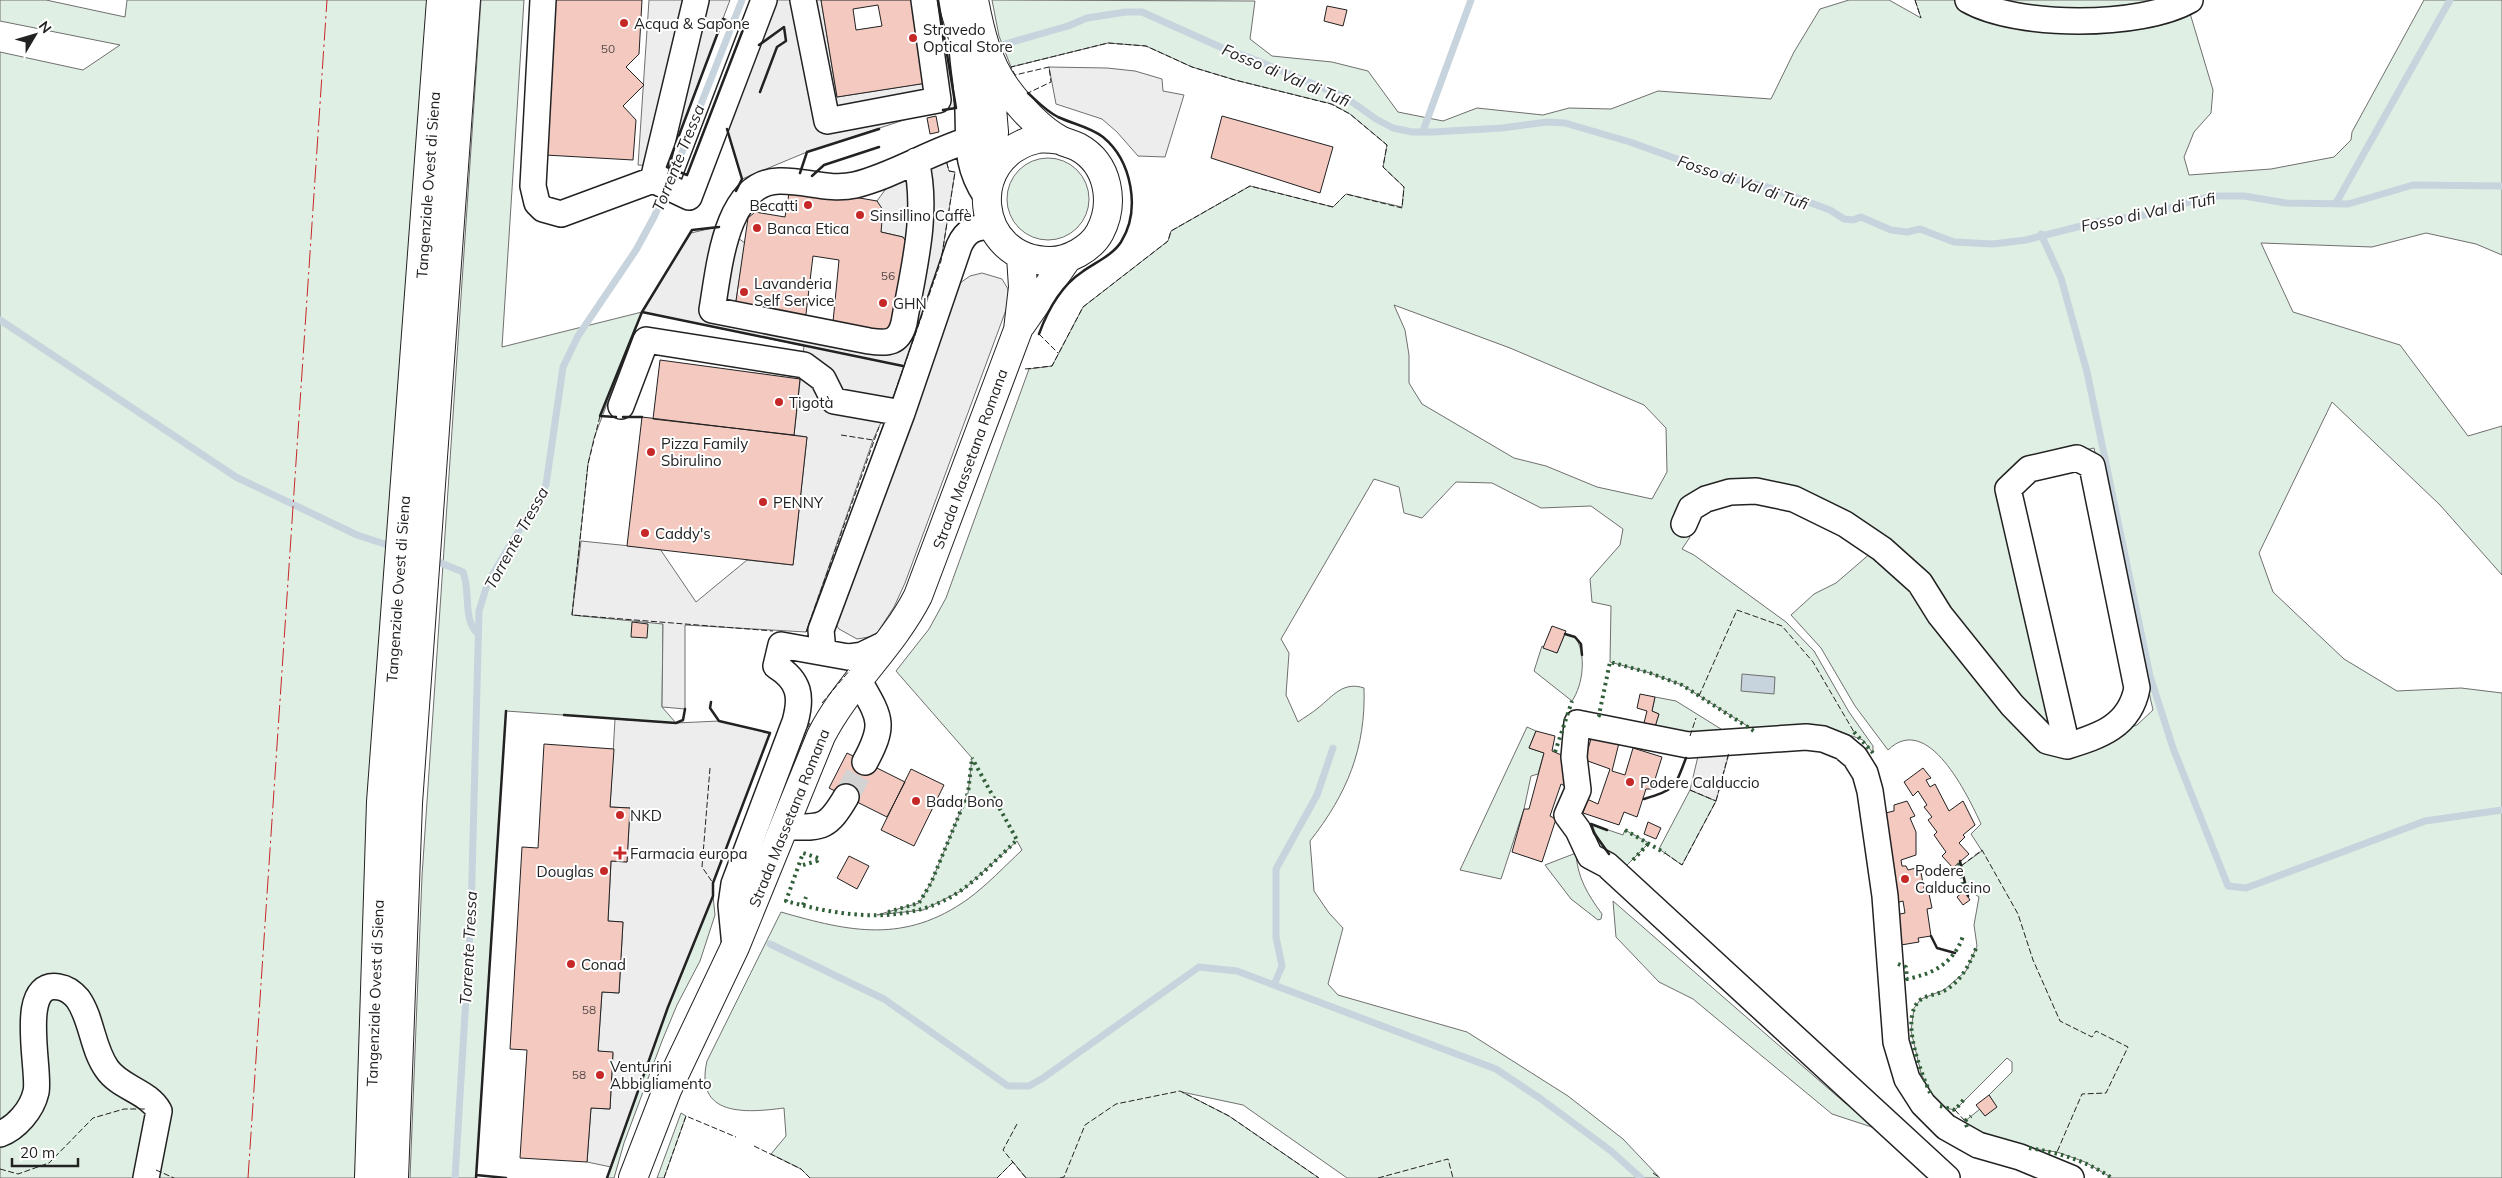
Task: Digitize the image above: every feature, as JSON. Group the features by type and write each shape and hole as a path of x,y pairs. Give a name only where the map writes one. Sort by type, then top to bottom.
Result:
{"main road":[{"name":"Tangenziale Ovest di Siena","path":"369,1178 381,802 441,0"},
{"name":"Tangenziale Ovest di Siena","path":"394,1178 408,803 466,0"},
{"name":"Strada Massetana Romana","path":"952,0 962,34 992,108 994,132 989,185 987,212 1000,240 1021,256 1052,262 1067,259 1085,249 1098,235 1107,217 1109,196 1104,177 1094,160 1079,147 1060,140 1039,139 1020,145 1003,157 989,185"},
{"name":"Strada Massetana Romana","path":"974,0 984,43 999,78 1026,112 1060,140"},
{"name":"Strada Massetana Romana","path":"633,1178 667,1090 736,947 821,736 837,708 909,614 918,596 1018,330 1023,292 1021,256"},
{"name":"Strada Massetana Romana","path":"1018,330 1067,259"}],"lane":[{"path":"543,0 532,186 537,203 543,209 561,214 653,180 690,197 764,0"},
{"path":"653,180 696,0"},
{"path":"804,0 827,121 938,100 924,0"},
{"path":"1968,0 2007,13 2072,22 2135,18 2177,8 2190,0"},
{"path":"962,34 962,63 968,106 968,140 973,172 989,185"},
{"path":"916,161 920,176 919,233 904,323 902,332 896,340 876,342 712,310 726,237 731,221 739,206 757,188 778,180 823,186 853,185 891,173 916,161 968,140"},
{"path":"823,652 821,630 902,413 962,239 974,228 992,226"},
{"path":"621,406 646,340 804,365 823,379 834,401 902,413"},
{"path":"1684,524 1691,508 1706,499 1730,492 1756,491 1794,498 1845,524 1882,549 1920,583 1940,615 2012,705 2047,741 2067,746 2094,738 2119,723 2134,705 2137,688 2092,466 2077,458 2029,469 2008,489 2067,746"},
{"path":"736,947 732,914 734,884 795,722 800,703 796,686 787,674 779,655 823,652 856,657 889,642"},
{"path":"859,681 874,708 879,726 878,737 865,762"},
{"path":"1947,1178 1614,872 1590,856 1578,830 1567,815 1578,790 1574,757 1576,722 1688,745 1806,737 1823,739 1843,747 1855,758 1865,774 1870,791 1885,896 1896,1042 1907,1078 1923,1104 1946,1127 1978,1145 2020,1157 2071,1178"},
{"path":"783,827 826,825 834,817 846,797"},
{"path":"0,1134 14,1126 21,1118 37,1090 34,1006 46,990 53,986 62,987 70,992 81,1004 97,1052 107,1070 117,1081 154,1103 159,1111 146,1178"}],"green space":[{"path":"0,0 46,0 125,17 127,0 427,0 370,795 355,1178 154,1178 147,1109 138,1178 0,1178 0,52 83,70 120,45 0,21"},
{"path":"481,0 524,0 502,347 642,312 594,438 588,464 572,615 663,623 662,707 676,723 506,711 476,1178 410,1178 422,876"},
{"path":"992,0 1255,1 1250,39 1272,56 1332,62 1368,71 1398,112 1443,121 1477,108 1543,115 1569,108 1611,109 1658,91 1771,99 1794,52 1820,9 1849,0 1889,0 1921,18 1915,0 2186,0 2213,90 2211,113 2194,132 2184,157 2189,175 2271,169 2334,157 2351,140 2352,132 2424,0 2502,0 2502,255 2476,244 2426,233 2372,247 2261,243 2293,312 2400,345 2468,436 2502,426 2502,575 2440,505 2332,402 2259,553 2273,592 2344,659 2397,691 2461,688 2502,693 2502,1178 2112,1178 2085,1162 2057,1152 2009,1146 1965,1126 1965,1121 1980,1109 1985,1116 1996,1107 1989,1095 2012,1072 2012,1062 2007,1058 1955,1110 1941,1107 1930,1093 1921,1073 1911,1031 1914,1008 1921,999 1944,990 1966,971 1977,946 1974,925 1979,897 1966,888 1961,866 1982,851 1971,834 1981,824 1967,795 1956,778 1945,762 1932,749 1918,741 1903,741 1888,750 1855,706 1821,648 1791,615 1814,594 1836,583 1872,552 1797,492 1708,501 1686,532 1690,537 1682,549 1694,555 1786,622 1814,651 1849,712 1873,746 1873,753 1863,740 1835,730 1757,732 1682,685 1650,673 1610,662 1611,606 1592,602 1590,579 1620,545 1623,529 1591,506 1541,508 1492,483 1456,482 1422,518 1404,513 1399,487 1374,479 1281,639 1289,653 1286,695 1298,722 1344,688 1357,686 1364,688 1362,731 1352,769 1334,806 1310,841 1314,891 1329,913 1343,928 1328,984 1338,995 1467,1032 1568,1096 1623,1139 1660,1178 1347,1178 1243,1105 1182,1092 1229,1116 1319,1178 1026,1178 1013,1162 997,1178 810,1178 801,1169 771,1154 786,1136 784,1108 754,1111 726,1107 716,1102 708,1093 705,1079 707,1061 781,912 830,925 854,929 877,930 922,923 945,913 968,899 989,882 1022,850 1017,841 963,890 923,910 877,915 919,903 931,883 968,793 972,758 896,671 929,629 946,598 1029,369 1052,366 1083,307 1168,241 1171,231 1250,186 1333,207 1346,194 1402,207 1404,187 1383,167 1387,145 1350,114 1332,104 1235,80 1192,67 1146,46 1108,43 1011,67 999,36","holes":["1394,305 1510,348 1644,405 1666,428 1667,472 1652,499 1597,487 1546,466 1514,458 1422,404 1409,383 1409,355 1405,330","2094,448 2153,710 2137,725 2064,752 2002,488 2024,464"]},
{"path":"1048,158 1064,161 1077,170 1086,183 1089,199 1086,215 1077,228 1064,237 1048,240 1032,237 1019,228 1010,215 1007,199 1010,183 1019,170 1032,161"},
{"path":"1565,634 1575,637 1579,644 1582,661 1579,687 1572,701 1534,671 1542,646 1557,653"},
{"path":"1655,697 1676,701 1737,739 1654,730 1659,714 1652,711"},
{"path":"1527,727 1536,731 1529,748 1544,753 1538,774 1531,776 1524,809 1501,879 1460,870"},
{"path":"1690,790 1716,801 1682,865 1659,849"},
{"path":"1591,824 1623,835 1625,830 1649,843 1622,870 1601,844"},
{"path":"1576,853 1581,878 1588,893 1602,914 1601,919 1598,920 1571,899 1545,865"},
{"path":"713,896 715,915 700,961 677,1005 662,1041 624,1143 614,1178 607,1178 668,1007"},
{"path":"1613,901 1845,1103 1890,1133 1832,1114 1693,999 1659,982 1616,937"},
{"path":"681,1113 686,1116 664,1178 657,1178"}],"shaded area":[{"path":"649,0 730,0 667,167 638,165"},
{"path":"775,0 821,0 837,97 926,83 913,0 938,0 956,108 919,115 807,152 742,179 726,128"},
{"path":"1049,67 1107,68 1135,71 1162,79 1163,91 1184,95 1165,157 1138,156 1117,132 1102,119 1056,104"},
{"path":"946,160 949,171 955,172 941,261 895,392 873,440 806,632 685,625 685,709 662,707 663,624 572,615 581,541 660,549 696,602 747,560 793,565 807,437 794,435 804,346 642,312 691,233 721,226 745,243 736,301 743,310 839,331 909,246 903,237 881,232 877,201 885,190 898,179"},
{"path":"982,273 1002,279 1008,289 1009,300 1006,310 905,583 894,607 875,636 857,639 839,629 835,623 953,299 960,283 970,276"},
{"path":"1742,674 1775,677 1774,694 1741,691"},
{"path":"615,719 676,723 719,721 770,733 713,883 713,896 668,1007 611,1167 587,1162 591,1108 610,1109 613,1053 598,1051 602,992 619,993 623,922 608,921 611,861 627,862 630,808 610,807"},
{"path":"1730,750 1716,801 1690,790 1699,752"}],"building":[{"path":"555,0 642,0 639,54 626,67 644,85 623,106 636,120 633,160 545,155"},
{"path":"821,0 913,0 927,83 837,97","holes":["878,5 882,26 856,30 853,9"]},
{"path":"1327,6 1347,10 1343,26 1324,21"},
{"path":"936,116 939,132 930,134 927,118"},
{"path":"1222,116 1333,147 1320,193 1211,158"},
{"path":"796,187 877,201 883,210 881,232 903,237 909,246 896,331 839,331 833,322 839,260 813,256 806,314 793,322 743,310 736,301 748,218 755,212 785,217 789,193"},
{"path":"660,360 800,379 794,435 653,419"},
{"path":"642,417 807,437 793,565 627,546"},
{"path":"632,622 648,624 647,638 631,637"},
{"path":"1552,626 1566,631 1557,653 1543,648"},
{"path":"1640,694 1655,697 1652,711 1659,714 1654,730 1643,727 1647,711 1637,708"},
{"path":"1536,731 1555,736 1552,751 1573,760 1565,786 1561,784 1550,816 1556,819 1542,862 1512,852 1524,809 1529,809 1544,753 1529,748"},
{"name":"Podere Calduccio","path":"1592,735 1619,743 1612,771 1625,775 1633,748 1662,757 1652,789 1646,789 1637,817 1624,812 1619,825 1583,813 1587,799 1598,804 1610,769 1585,760"},
{"path":"544,744 614,749 610,807 630,808 627,862 611,861 608,921 623,922 619,993 602,992 598,1051 613,1052 610,1109 591,1108 587,1162 520,1158 527,1050 510,1049 522,847 538,848"},
{"path":"847,753 905,782 887,817 829,788"},
{"path":"1923,768 1931,778 1926,780 1930,787 1935,784 1949,811 1963,801 1975,825 1963,835 1965,837 1959,843 1969,854 1953,868 1942,856 1946,852 1934,835 1937,832 1928,820 1932,817 1924,807 1927,805 1918,791 1913,796 1904,782"},
{"name":"Bada Bono","path":"911,769 944,785 914,846 881,830"},
{"name":"Podere Calduccino","path":"1907,801 1915,816 1910,818 1916,832 1916,855 1901,860 1902,866 1906,866 1908,870 1920,867 1924,889 1928,889 1932,908 1927,909 1931,936 1918,938 1919,942 1901,945 1895,915 1905,913 1903,901 1893,904 1881,814 1894,811 1894,805"},
{"path":"1648,822 1661,828 1656,839 1644,834"},
{"path":"849,856 869,866 857,889 837,878"},
{"path":"1964,891 1970,900 1963,905 1957,897"},
{"path":"1989,1095 1997,1107 1985,1116 1976,1105"}],"waterway":[{"name":"Torrente Tressa","path":"455,1178 471,915 479,611 488,582 546,485 563,367 578,336 636,250 654,217 677,165 742,0"},
{"path":"1423,131 1471,0"},
{"path":"2336,203 2450,0"},
{"name":"Fosso di Val di Tufi","path":"1005,44 1068,26 1087,18 1126,12 1142,12 1227,50 1345,97 1376,119 1393,128 1412,132 1433,132 1502,128 1547,122 1565,123 1630,142 1730,178 1765,186 1830,210 1844,219 1853,220 1861,217 1891,230 1907,232 1920,229 1954,242 1993,244 2026,240 2101,221 2145,215 2211,196 2244,196 2286,203 2348,204 2413,185 2502,186"},
{"path":"2041,234 2061,278 2087,372 2150,676 2173,748 2228,886 2246,888 2425,821 2502,810"},
{"path":"0,320 236,477 357,535 394,547"},
{"path":"431,559 463,572 468,613 473,628 478,634"},
{"path":"1274,985 1282,966 1276,937 1276,869 1317,795 1333,748"},
{"path":"770,944 884,999 1008,1086 1029,1086 1043,1078 1199,967 1237,971 1496,1069 1541,1099 1611,1151 1641,1178"}],"tunnel":[{"path":"846,797 865,762"}],"hedge":[{"path":"1601,716 1599,715 1610,662 1650,673 1682,685 1754,731"},
{"path":"1555,752 1572,701"},
{"path":"1854,732 1873,753"},
{"path":"818,858 803,853 786,901 808,907 853,914 899,914 943,901 963,889 984,872 1017,840 972,758"},
{"path":"888,912 919,903 931,883 968,793 972,758"},
{"path":"1625,830 1665,853"},
{"path":"1633,860 1649,843"},
{"path":"803,865 817,861 818,858"},
{"path":"1959,863 1964,891"},
{"path":"803,905 806,897"},
{"path":"1898,964 1906,967 1907,979 1925,974 1948,960 1963,936"},
{"path":"1930,1093 1914,1046 1911,1020 1914,1010 1921,999 1944,991 1961,977 1977,946"},
{"path":"1940,1106 1955,1110 1965,1098"},
{"path":"1967,1127 1965,1121 1971,1116"},
{"path":"2029,1148 2073,1158 2112,1178"}],"fence":[{"path":"1915,0 1921,18"},
{"path":"1025,369 1052,366 1083,307 1168,241 1171,231 1250,186 1333,207 1346,194 1402,208 1404,187 1383,167 1387,145 1350,114 1331,104 1235,80 1192,67 1146,46 1108,43 1011,67 1015,75 1049,67 1051,82 1028,93"},
{"path":"895,392 941,261 955,172 949,171 946,160"},
{"path":"1039,334 1058,353"},
{"path":"600,416 588,464 572,615 773,631"},
{"path":"806,632 879,427"},
{"path":"841,435 873,440"},
{"path":"1699,696 1737,610 1782,626 1813,662 1854,732"},
{"path":"822,703 850,670"},
{"path":"1690,736 1696,718"},
{"path":"808,727 810,723"},
{"path":"1665,853 1682,865 1716,801 1729,752"},
{"path":"710,768 702,867 713,883"},
{"path":"1690,790 1716,801"},
{"path":"1961,866 1982,850 2018,914 2033,960 2060,1021 2092,1037 2096,1031 2128,1047 2106,1093 2082,1094 2057,1152"},
{"path":"1060,1178 1064,1177 1085,1125 1116,1104 1180,1091 1229,1116 1319,1178"},
{"path":"0,1169 18,1174 49,1163 93,1118 124,1109 145,1109"},
{"path":"1955,1110 1965,1121"},
{"path":"664,1178 686,1116 736,1137"},
{"path":"1017,1124 1003,1150 1026,1178"},
{"path":"754,1146 801,1169 810,1178"},
{"path":"1378,1178 1448,1159 1453,1178"},
{"path":"997,1178 1013,1162"},
{"path":"156,1170 174,1178"},
{"path":"1653,1173 1660,1178"}],"wall":[{"path":"938,0 956,108 943,110"},
{"path":"723,19 744,27 687,175 667,167 723,19"},
{"path":"759,45 784,27 786,41 777,47 760,92"},
{"path":"1028,93 1054,115 1087,128 1103,137 1113,147 1127,172 1132,201 1131,215 1121,242 1108,255 1068,284 1051,308 1039,334"},
{"path":"727,129 742,179 736,191"},
{"path":"800,173 807,152 879,129"},
{"path":"812,176 824,165 879,147"},
{"path":"719,227 692,230 642,312 903,366"},
{"path":"616,417 600,416 642,312"},
{"path":"623,417 642,417"},
{"path":"1565,634 1575,637 1581,644 1582,655"},
{"path":"607,1178 668,1007 713,896 713,883 770,733 719,721 710,708 711,702"},
{"path":"564,715 676,723 683,720 685,709"},
{"path":"476,1178 506,711"},
{"path":"1644,799 1668,790 1676,782 1686,758"},
{"path":"1607,830 1591,824 1594,833 1609,854"},
{"path":"1960,861 1968,896"},
{"path":"1931,936 1937,948 1955,953"},
{"path":"476,1175 506,1178"}],"power":[{"path":"248,1178 327,0"}],"place":[{"name":"Acqua & Sapone","path":"624,23"},
{"name":"Stravedo Optical Store","path":"913,38"},
{"name":"Becatti","path":"808,205"},
{"name":"Sinsillino Caffè","path":"860,215"},
{"name":"Banca Etica","path":"757,228"},
{"name":"Lavanderia Self Service","path":"744,292"},
{"name":"GHN","path":"883,303"},
{"name":"Tigotà","path":"779,402"},
{"name":"Pizza Family Sbirulino","path":"651,452"},
{"name":"PENNY","path":"763,502"},
{"name":"Caddy's","path":"645,533"},
{"name":"Podere Calduccio","path":"1630,782"},
{"name":"Bada Bono","path":"916,801"},
{"name":"NKD","path":"620,815"},
{"name":"Farmacia europa","path":"620,853"},
{"name":"Douglas","path":"604,871"},
{"name":"Podere Calduccino","path":"1905,879"},
{"name":"Conad","path":"571,964"},
{"name":"Venturini Abbigliamento","path":"600,1075"}]}
